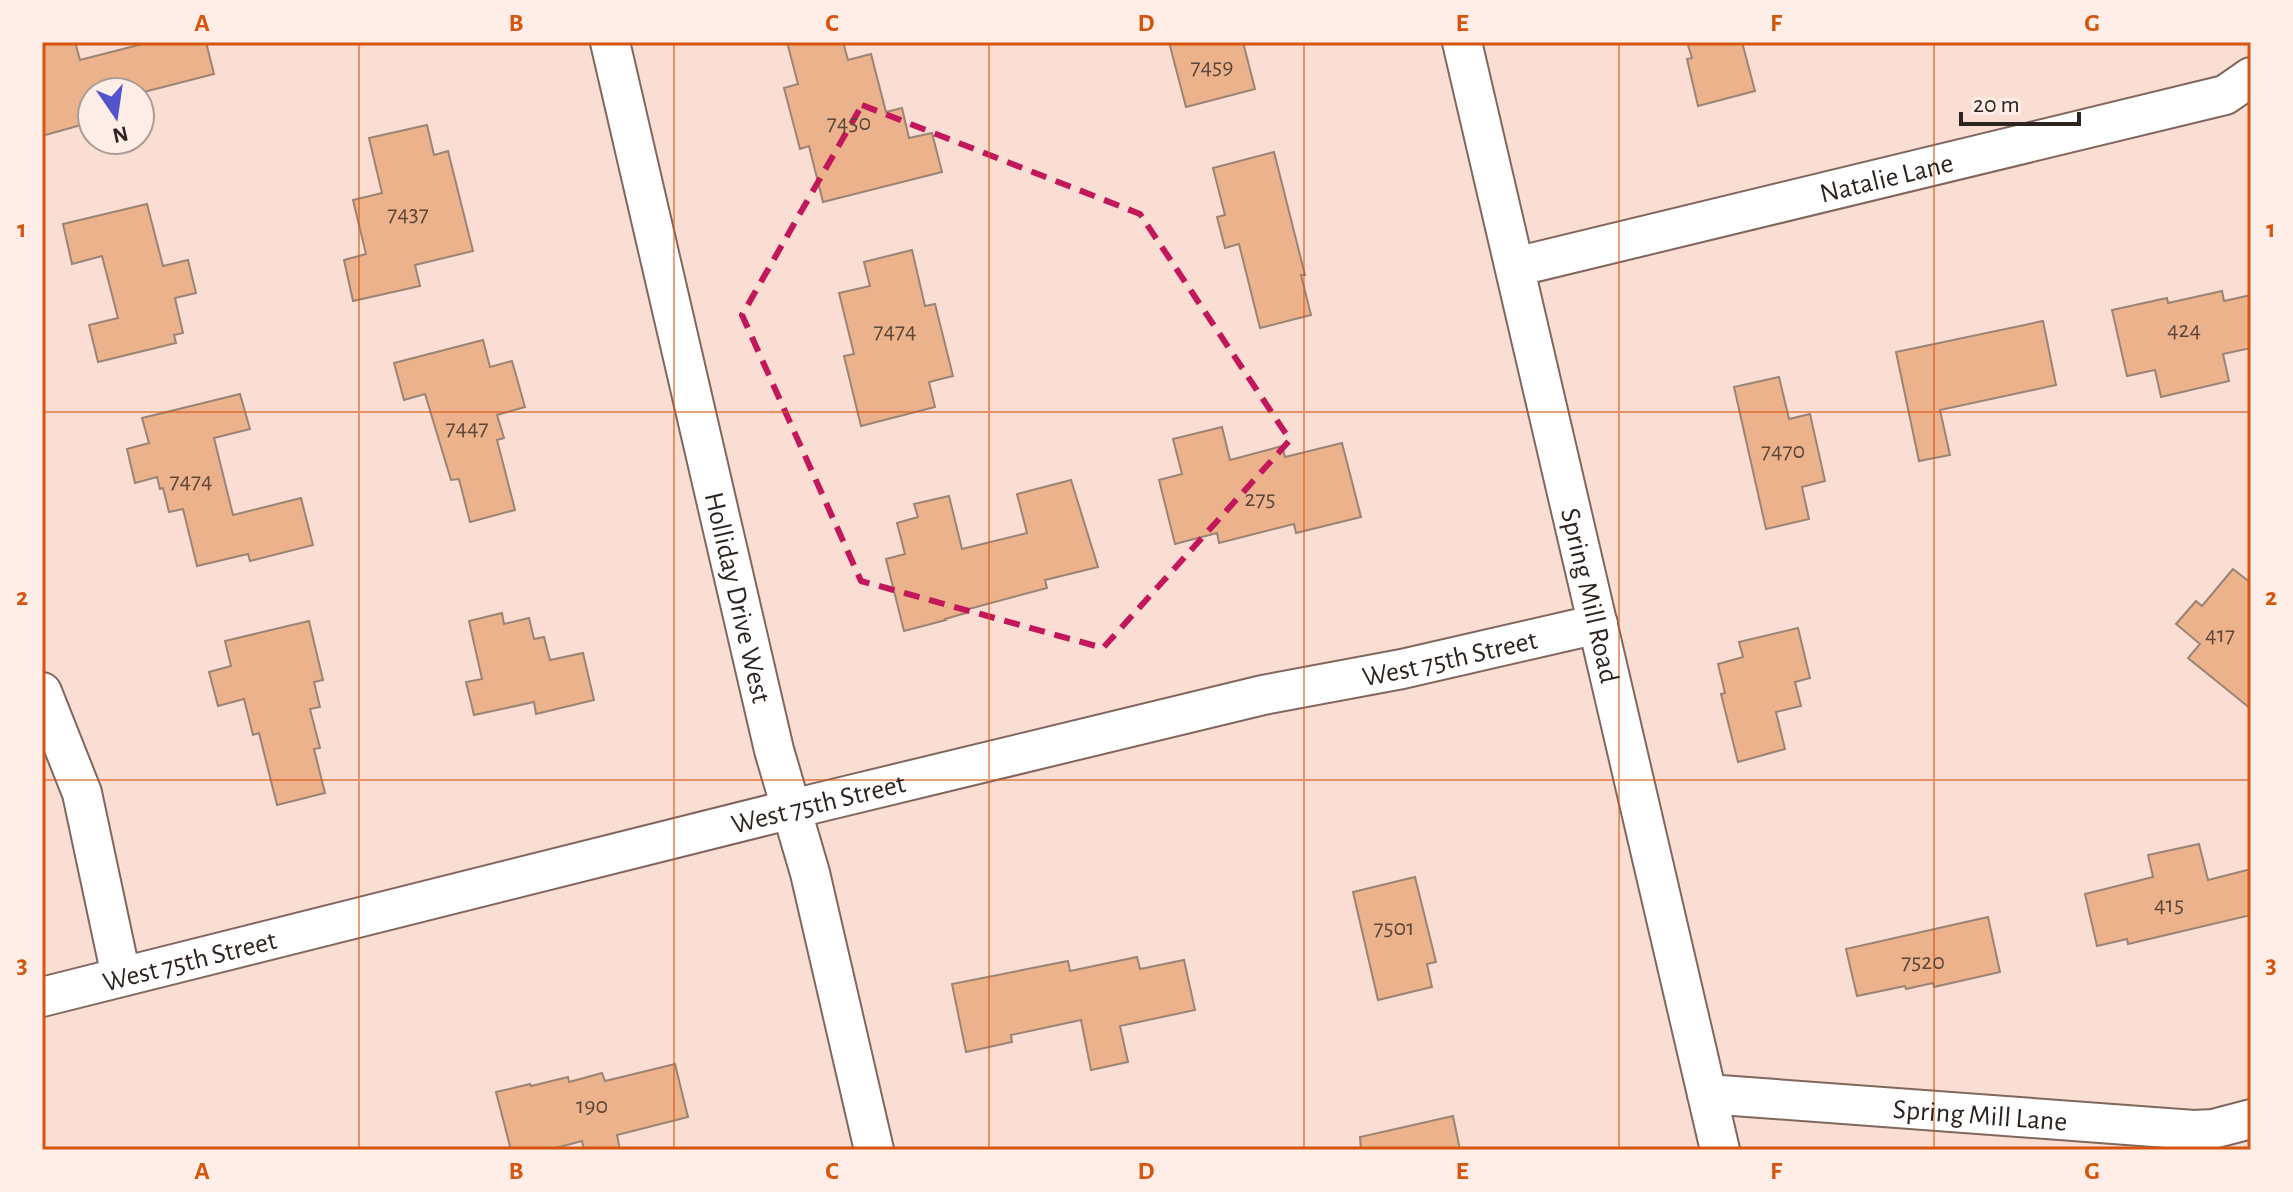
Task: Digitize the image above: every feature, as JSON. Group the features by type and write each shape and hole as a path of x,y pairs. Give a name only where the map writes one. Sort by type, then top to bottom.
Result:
{"street":[{"name":"Holliday Drive West","path":"610,42 774,750 810,873 874,1150"},
{"name":"Spring Mill Road","path":"1462,42 1720,1150"},
{"name":"Natalie Lane","path":"1515,267 2225,95 2251,77"},
{"name":"West 75th Street","path":"42,997 792,809 1263,695 1402,669 1598,624"},
{"path":"42,692 82,793 121,976"},
{"name":"Spring Mill Lane","path":"1707,1094 2194,1130 2213,1129 2251,1119"}],"highlighted area":[{"path":"862,105 1140,214 1290,440 1103,648 861,581 742,315"}],"building":[{"path":"42,42 75,42 80,60 150,42 206,42 214,74 156,89 156,76 76,76 76,126 42,136"},
{"path":"787,42 843,42 848,60 871,54 886,112 902,108 909,138 932,133 942,172 823,202 809,146 800,149 784,88 798,84"},
{"path":"1169,42 1243,42 1255,89 1186,107"},
{"path":"1687,42 1742,42 1755,91 1698,106 1687,59 1692,58"},
{"path":"427,125 434,155 448,151 473,251 415,265 420,286 353,301 344,260 366,254 353,200 382,193 369,138"},
{"path":"1274,152 1305,275 1301,275 1311,315 1260,328 1239,244 1225,248 1217,217 1225,215 1213,168"},
{"path":"147,204 163,266 188,260 196,293 175,298 183,333 174,335 176,343 98,362 89,325 118,318 102,256 72,264 63,224"},
{"path":"912,250 925,306 935,304 953,376 929,382 935,407 861,426 844,356 854,354 839,293 870,286 864,262"},
{"path":"2222,291 2224,301 2251,295 2251,348 2223,354 2229,381 2161,397 2155,370 2127,376 2112,310 2167,298 2168,303"},
{"path":"2043,321 2056,385 1940,410 1950,455 1919,461 1896,352"},
{"path":"483,340 490,367 512,361 525,407 497,415 504,438 497,440 515,510 470,522 459,479 451,480 425,394 404,400 394,363"},
{"path":"1779,377 1789,419 1810,414 1825,481 1802,487 1809,519 1766,529 1734,387"},
{"path":"240,394 250,429 214,438 233,515 301,498 313,545 250,561 248,554 197,566 183,509 169,512 157,477 135,483 127,449 149,443 142,418"},
{"path":"1222,427 1230,460 1282,446 1285,457 1342,443 1361,517 1296,533 1294,524 1219,543 1217,533 1175,544 1159,480 1182,474 1173,439"},
{"path":"1071,480 1098,567 1045,580 1047,588 965,610 966,613 946,620 904,631 886,559 905,554 897,523 918,517 914,504 949,496 962,549 1027,533 1017,494"},
{"path":"2233,569 2251,583 2251,709 2188,658 2200,644 2176,624 2196,601 2202,606"},
{"path":"502,613 504,624 529,618 534,639 544,637 550,660 583,653 594,700 536,714 534,702 474,715 466,682 482,679 469,621"},
{"path":"309,621 323,680 314,682 320,707 310,709 320,748 314,749 325,793 277,805 259,733 253,735 244,699 218,706 209,672 231,666 225,641"},
{"path":"1798,628 1810,678 1795,682 1801,706 1776,712 1785,749 1738,762 1721,694 1725,693 1718,664 1743,657 1739,642"},
{"path":"2199,844 2208,880 2251,869 2251,915 2128,944 2127,939 2097,946 2085,894 2153,877 2148,855"},
{"path":"1415,877 1436,962 1427,964 1432,987 1378,1000 1353,892"},
{"path":"1988,917 2000,972 1934,987 1933,983 1906,989 1905,986 1857,996 1846,949"},
{"path":"1137,957 1140,969 1184,960 1195,1010 1120,1026 1128,1062 1091,1070 1081,1020 1011,1035 1012,1042 966,1052 952,984 1068,961 1070,971"},
{"path":"675,1064 688,1117 617,1135 620,1150 584,1150 582,1141 548,1150 511,1150 496,1092 568,1077 569,1082 602,1073 605,1081"},
{"path":"1453,1116 1460,1150 1361,1150 1360,1137"}]}
